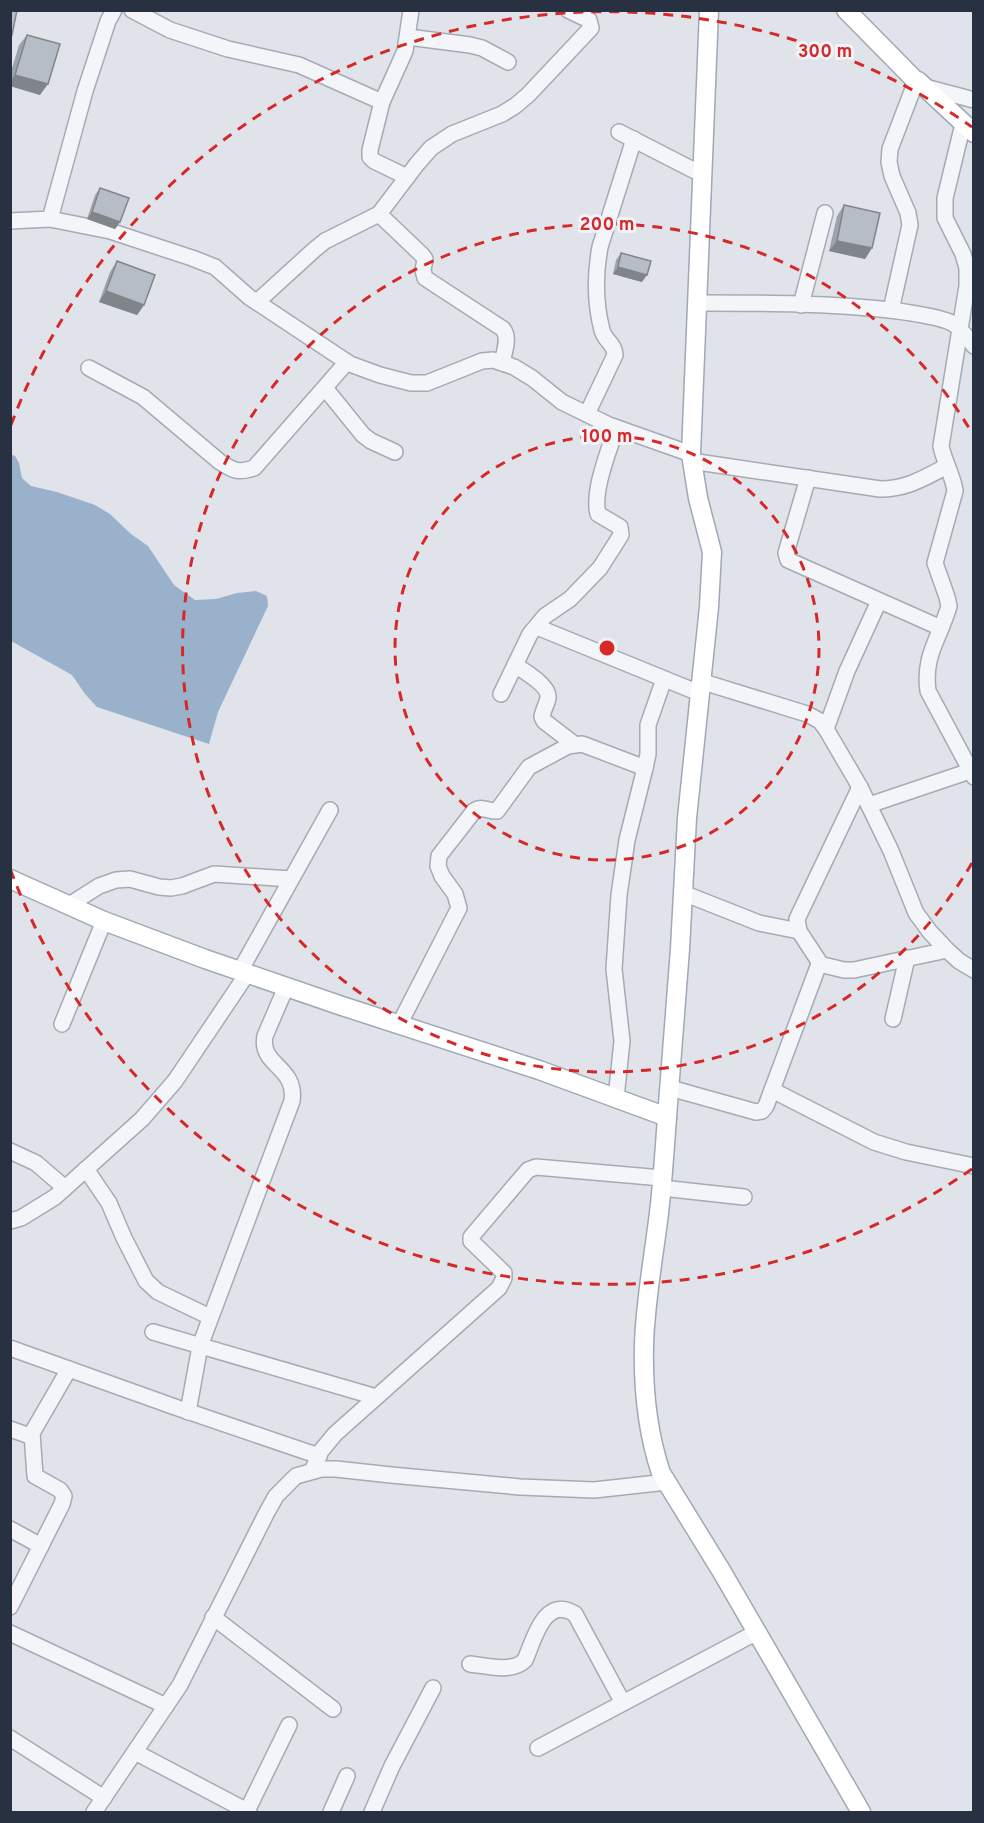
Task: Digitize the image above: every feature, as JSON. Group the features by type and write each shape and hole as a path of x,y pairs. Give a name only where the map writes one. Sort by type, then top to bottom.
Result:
{"main road":[{"path":"709,10 691,457 698,498 712,552 709,607 687,818 674,1043 662,1183 644,1346 646,1392 651,1432 662,1473 861,1812"},
{"path":"846,10 968,129"},
{"path":"10,879 104,921 244,972 539,1070 667,1117"}],"street":[{"path":"50,219 85,91 108,21 114,10"},
{"path":"132,10 170,30 228,49 299,65 382,102"},
{"path":"407,177 374,161 370,157 370,150 382,102 399,68 408,37 411,10"},
{"path":"257,302 325,241 379,214 431,148 452,134 502,114 528,95 591,28 589,20 568,10"},
{"path":"408,37 470,45 482,48 508,62"},
{"path":"891,310 910,225 908,213 892,176 889,162 890,149 920,84 974,100"},
{"path":"869,805 972,774 928,691 926,676 928,660 949,606 935,562 955,491 941,446 967,286 967,268 963,254 945,218 945,198 968,129"},
{"path":"619,132 703,175"},
{"path":"586,414 615,355 614,347 602,330 596,285 597,266 600,248 634,139"},
{"path":"801,305 825,213"},
{"path":"379,214 425,259 423,270 425,278 503,329 506,339 502,363"},
{"path":"10,221 50,219 110,231 215,267 257,302 347,362 380,375 411,383 428,383 482,361 493,360 514,367 562,402 616,428 691,457 880,489 908,486 947,466"},
{"path":"698,303 891,310 952,323 967,336 974,346"},
{"path":"89,368 143,397 220,462 232,470 243,471 254,468 347,362"},
{"path":"326,388 363,435 395,452"},
{"path":"501,694 530,634 545,616 570,599 600,568 621,535 620,527 598,514 597,506 597,495 616,428"},
{"path":"808,478 786,557 788,561 941,628"},
{"path":"826,729 847,671 879,601"},
{"path":"537,627 664,679 807,714 820,721 860,787 891,851 916,913 947,950 974,970"},
{"path":"515,665 544,686 548,692 542,717 544,721 574,744"},
{"path":"616,1098 622,1041 614,969 619,896 627,840 648,754 648,725 664,679"},
{"path":"399,1024 459,908 455,894 441,876 438,866 439,856 474,811 482,808 497,811 530,767 574,744 582,744 645,768"},
{"path":"670,1088 756,1112 762,1111 766,1106 819,964 799,931 797,919 860,787"},
{"path":"11,1221 47,1203 65,1188 93,1179 175,1081 244,972 291,879 330,810"},
{"path":"69,905 99,886 116,880 130,879 171,888 214,874 291,879"},
{"path":"683,893 759,924 799,931"},
{"path":"62,1024 104,921"},
{"path":"819,964 854,970 947,950"},
{"path":"893,1019 907,958"},
{"path":"188,1412 200,1346 292,1101 292,1090 283,1071 267,1055 264,1043 286,987"},
{"path":"772,1090 874,1142 898,1150 974,1166"},
{"path":"10,1151 36,1163 65,1188"},
{"path":"312,1471 319,1456 335,1434 499,1288 504,1273 471,1241 471,1237 528,1170 536,1167 662,1183 744,1197"},
{"path":"93,1179 109,1203 146,1281 158,1292 210,1317"},
{"path":"153,1332 376,1397"},
{"path":"10,1348 319,1456"},
{"path":"10,1429 27,1435 32,1432 69,1369"},
{"path":"10,1607 64,1496 60,1490 35,1476 32,1432"},
{"path":"94,1812 180,1685 267,1512 276,1496 296,1476 336,1468 509,1486 594,1490 667,1482"},
{"path":"10,1529 41,1546"},
{"path":"470,1664 506,1667 522,1664 544,1618 562,1609 575,1614 622,1703"},
{"path":"213,1617 333,1709"},
{"path":"538,1748 757,1632"},
{"path":"10,1634 166,1706"},
{"path":"372,1812 396,1759 433,1688"},
{"path":"135,1752 248,1812 289,1725"},
{"path":"10,1738 104,1798"},
{"path":"331,1812 347,1776"}],"water":[{"path":"10,454 15,456 19,463 22,478 31,486 95,505 110,514 148,546 174,585 195,600 216,599 256,591 267,596 268,606 218,712 209,744 97,707 72,675 11,641"}],"building":[{"path":"10,10 17,10 12,35 10,35"},
{"path":"27,35 60,44 48,84 15,75"},
{"path":"100,188 129,198 120,222 92,212"},
{"path":"844,205 880,213 872,248 837,241"},
{"path":"621,253 651,261 647,275 618,267"},
{"path":"117,261 155,275 144,305 106,291"}]}
